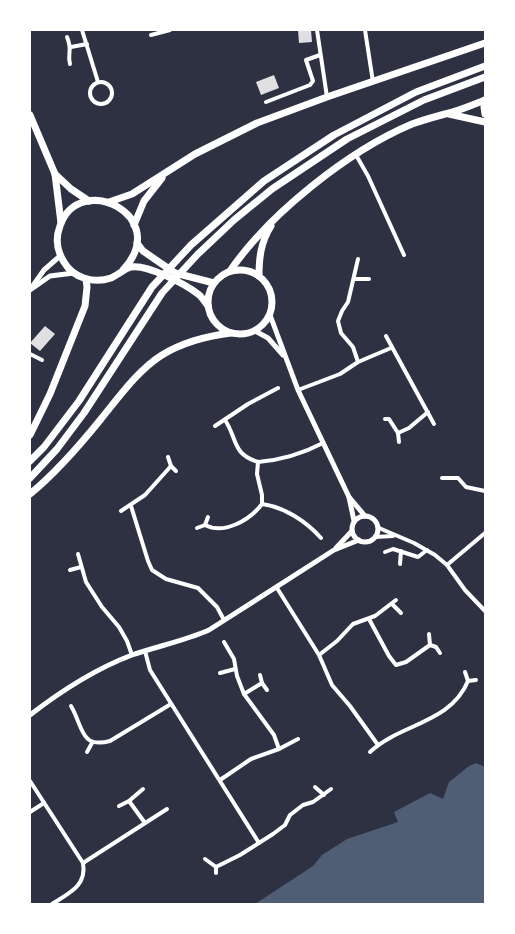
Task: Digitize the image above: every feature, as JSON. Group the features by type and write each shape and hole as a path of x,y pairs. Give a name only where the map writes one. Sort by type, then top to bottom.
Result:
{"highway":[{"path":"109,202 132,194 195,154 257,123 485,43"},
{"path":"30,461 44,447 79,401 152,287 191,246 264,181 334,135 416,92 485,66"},
{"path":"30,478 57,449 84,413 162,293 198,254 234,220 272,189 347,139 424,100 485,77"},
{"path":"231,333 222,330 210,315 208,306 210,290 221,276 230,271 258,235 303,194 356,155 411,124 447,114 485,100 485,114"},
{"path":"447,114 485,122"},
{"path":"30,115 55,174 61,223"},
{"path":"134,225 144,201 166,173"},
{"path":"55,174 71,189 89,201"},
{"path":"123,270 132,258 137,243 134,225 128,215 119,207 99,200 77,205 61,223 57,234 60,256 74,273 86,279 99,280 112,277 123,270 144,267 181,284 199,295 208,306"},
{"path":"259,276 259,258 264,238 277,218"},
{"path":"137,243 144,251 175,273 214,283"},
{"path":"30,494 78,447 143,372 162,356 193,341 211,335 248,334 256,331 266,321 270,315 272,304 272,294 267,284 250,271 230,271"},
{"path":"30,435 50,394 85,306 86,279"}],"street":[{"path":"82,30 98,82"},
{"path":"151,36 170,30"},
{"path":"317,30 327,97"},
{"path":"366,30 373,82"},
{"path":"67,37 72,47 68,59 70,64"},
{"path":"72,47 87,44"},
{"path":"266,102 310,85 313,81 306,60 320,55"},
{"path":"98,82 109,85 112,92 109,102 102,105 94,103 90,97 92,86 98,82"},
{"path":"356,155 368,176 404,255"},
{"path":"30,291 44,270 60,256"},
{"path":"358,260 348,302 338,321 341,333 353,347 358,362"},
{"path":"30,291 50,276 74,273"},
{"path":"355,279 368,279"},
{"path":"270,315 298,390 349,497 354,521 352,531 334,550"},
{"path":"256,331 268,338 286,359"},
{"path":"386,336 434,424"},
{"path":"298,390 340,374 358,362 391,348"},
{"path":"30,354 42,360"},
{"path":"215,426 248,404 278,388"},
{"path":"398,433 410,428 428,412"},
{"path":"385,419 389,419 398,433 399,442"},
{"path":"225,420 232,431 236,448 246,457 258,462 298,454 323,443"},
{"path":"168,458 171,466 176,471"},
{"path":"197,528 205,525 214,529 229,527 256,511 262,504 257,474 258,462"},
{"path":"120,511 131,506 153,488 171,466"},
{"path":"458,478 459,471"},
{"path":"442,478 458,478 466,487 485,491"},
{"path":"349,497 365,516"},
{"path":"262,504 273,505 292,515 310,526 321,538"},
{"path":"131,506 152,570 166,579 198,588 218,607 224,620"},
{"path":"354,521 365,516 373,518 378,528 426,550 447,565 485,611"},
{"path":"205,525 208,517"},
{"path":"375,537 378,528"},
{"path":"352,531 358,540"},
{"path":"447,565 485,533"},
{"path":"31,714 96,670 145,651 188,639 209,630 334,550 358,540 366,542 375,537 395,536"},
{"path":"385,552 393,549 418,557 426,550"},
{"path":"400,564 401,551"},
{"path":"78,554 86,582 102,607 119,627 127,641 132,656"},
{"path":"70,570 81,567"},
{"path":"277,588 319,655 332,685 350,706 378,745"},
{"path":"319,655 337,641 353,624 369,619 394,602 401,613"},
{"path":"369,619 396,665 406,662 430,645"},
{"path":"429,634 430,645"},
{"path":"224,642 234,659 235,669 244,694 274,735 279,749"},
{"path":"430,645 436,647 440,653"},
{"path":"145,651 150,670 259,843"},
{"path":"220,672 235,669"},
{"path":"370,752 378,745 404,730 439,715 456,700 465,688 468,680 465,672"},
{"path":"260,675 262,683 267,690"},
{"path":"468,680 476,680"},
{"path":"244,694 262,683"},
{"path":"92,743 110,741 171,704"},
{"path":"71,706 82,732 92,743"},
{"path":"220,780 251,759 279,749 298,739"},
{"path":"88,752 92,743"},
{"path":"30,781 83,863 85,872 82,881 75,889 52,904"},
{"path":"316,787 324,794"},
{"path":"118,806 129,801 143,789"},
{"path":"216,867 240,856 285,825 290,815 331,789"},
{"path":"129,801 145,823"},
{"path":"30,812 44,803"},
{"path":"83,863 167,809"},
{"path":"206,859 216,867"},
{"path":"216,867 216,873"}],"water":[{"path":"476,763 485,767 485,904 255,904 313,866 322,855 347,839 398,822 394,812 430,793 443,799 449,782 469,766"}],"building":[{"path":"298,30 311,30 312,42 299,43"},
{"path":"274,75 279,88 261,95 256,82"},
{"path":"45,326 55,334 40,351 30,343"}]}
